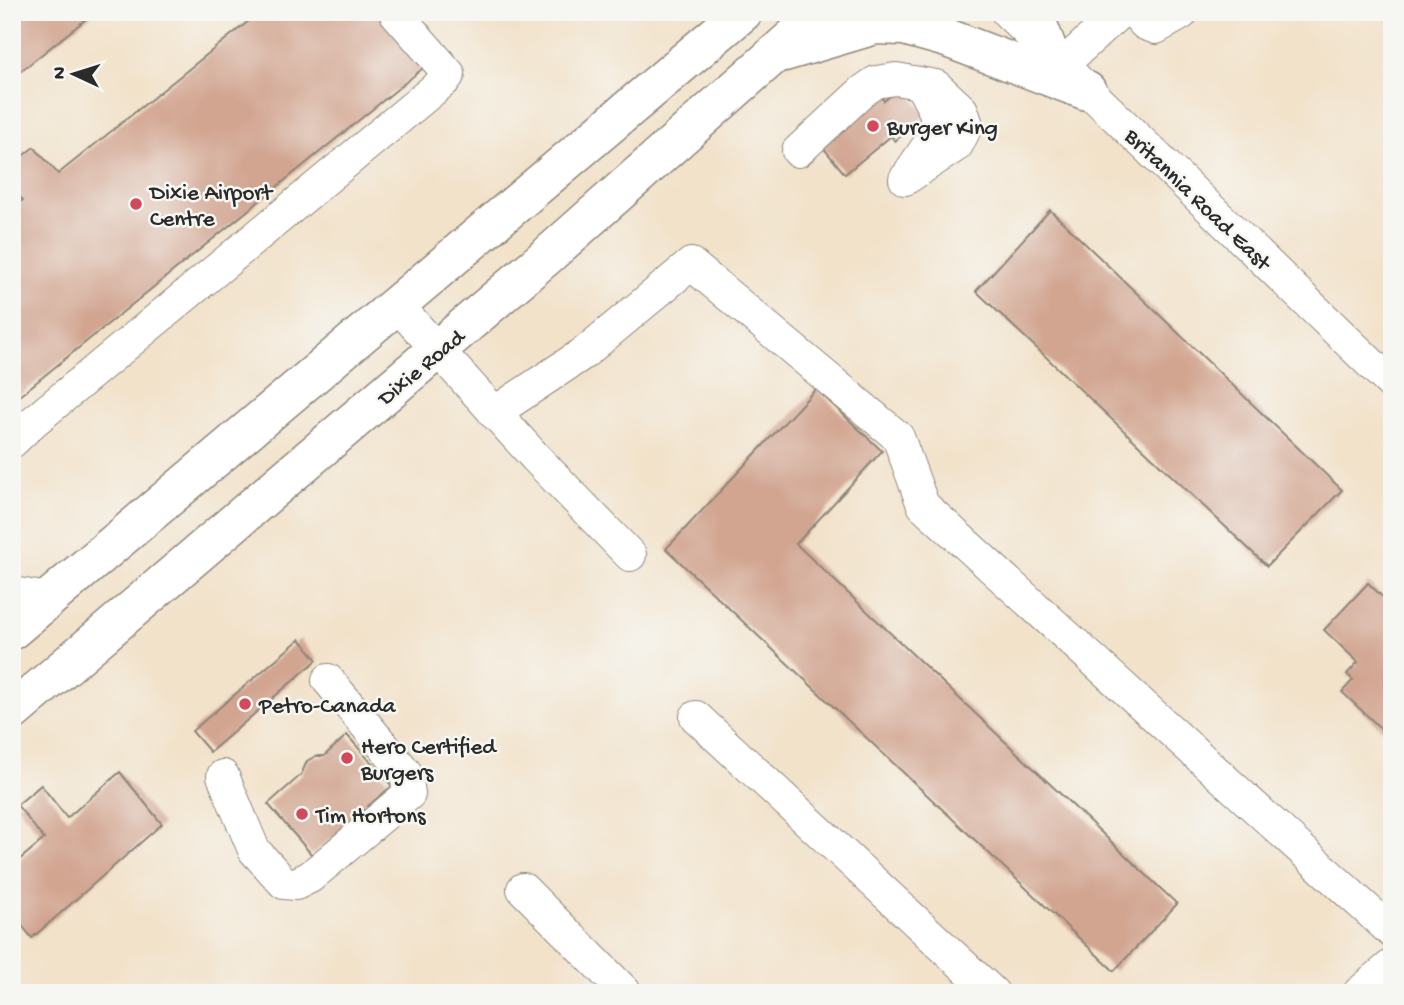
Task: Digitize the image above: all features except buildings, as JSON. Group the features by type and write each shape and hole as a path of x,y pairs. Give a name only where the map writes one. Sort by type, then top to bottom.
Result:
{"main road":[{"path":"12,630 30,596 396,304 743,12"},
{"name":"Dixie Road","path":"12,712 437,352 822,12"},
{"path":"1033,12 1066,70"},
{"path":"772,55 875,25 904,26 1066,70"}],"street":[{"path":"12,442 444,81 449,74 395,12"},
{"name":"Britannia Road East","path":"1007,12 1389,376"},
{"path":"1066,70 1119,12"},
{"path":"1134,12 1145,24 1156,28 1181,13"},
{"path":"798,152 876,82 896,79 936,86 962,110 967,125 957,145 905,179"},
{"path":"494,413 584,353 691,264 898,437 923,505 1392,932"},
{"path":"396,304 494,413 631,555"},
{"path":"223,776 254,850 284,883 296,884 310,877 408,794 406,773 328,680"},
{"path":"696,718 993,993"},
{"path":"523,889 614,989"},
{"path":"1359,993 1392,965"}],"place":[{"name":"Burger King","path":"873,126"},
{"name":"Dixie Airport Centre","path":"136,204"},
{"name":"Petro-Canada","path":"245,704"},
{"name":"Hero Certified Burgers","path":"347,758"},
{"name":"Tim Hortons","path":"302,814"}]}
